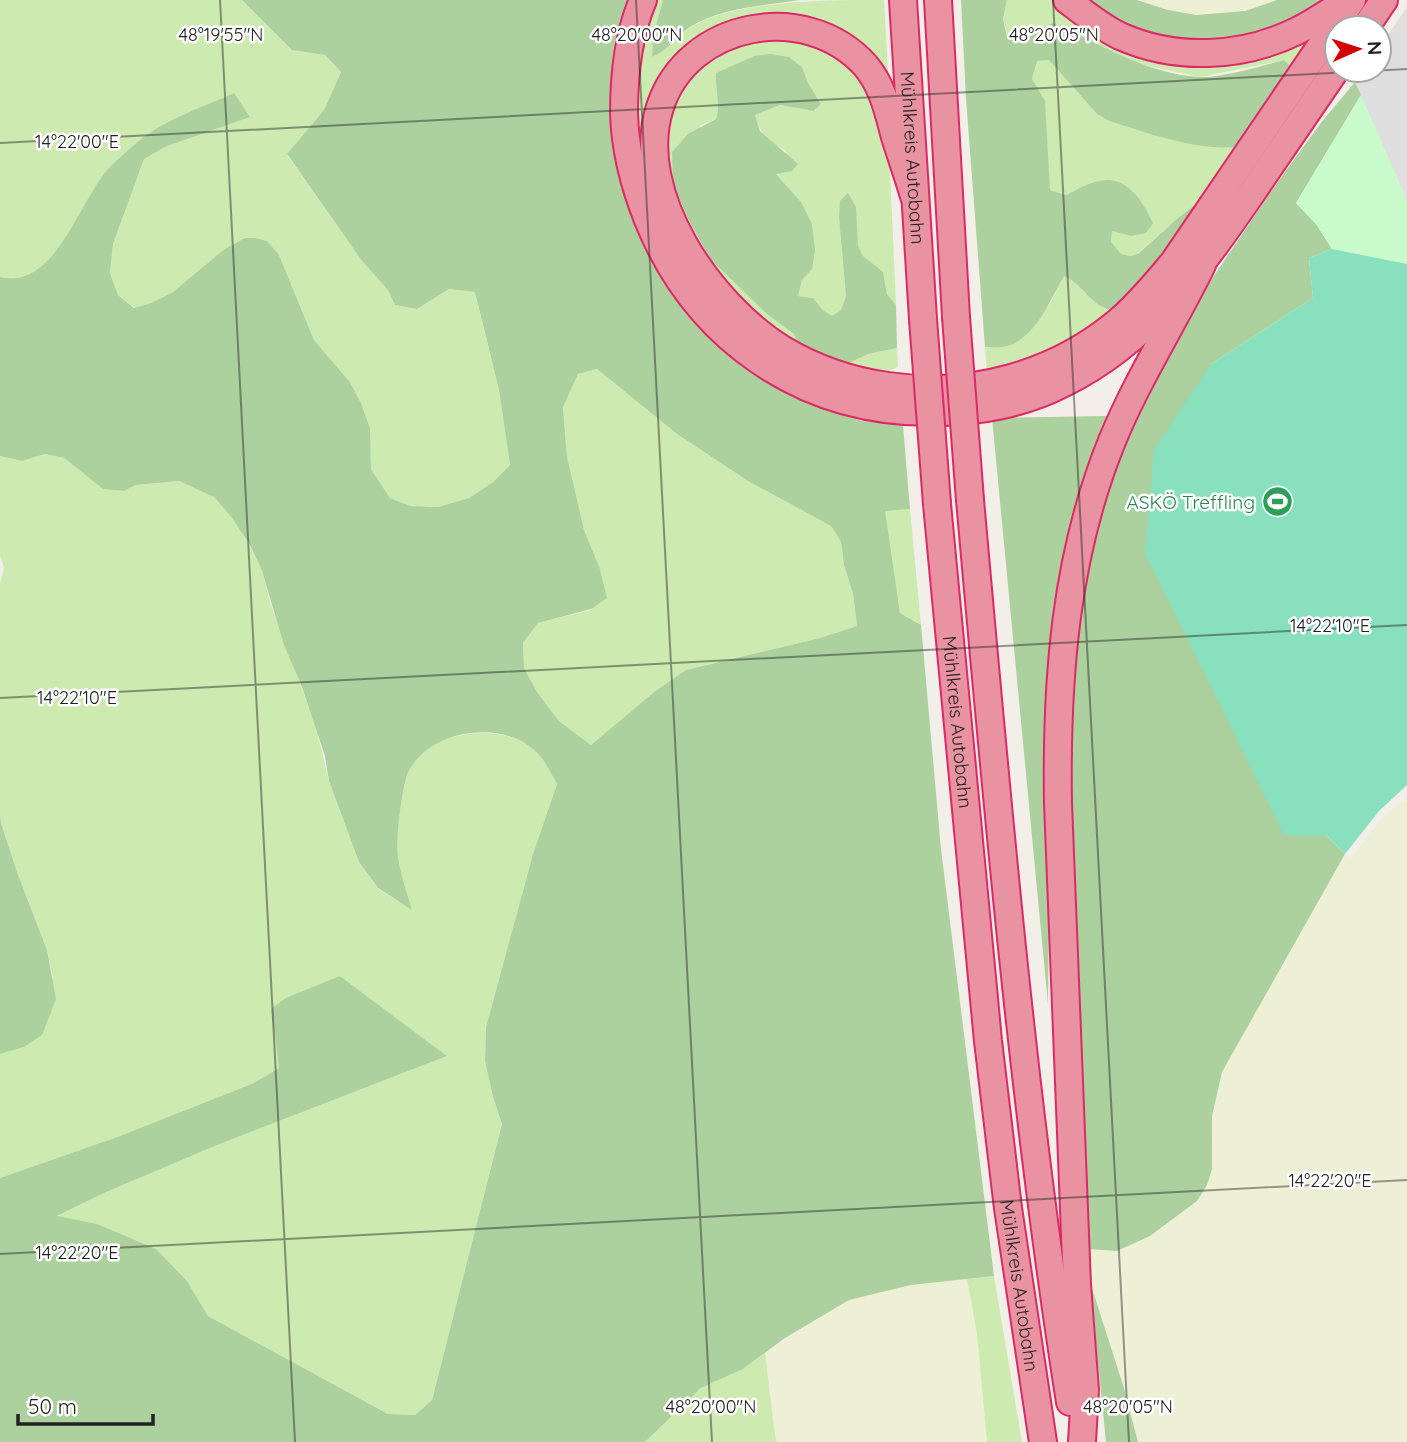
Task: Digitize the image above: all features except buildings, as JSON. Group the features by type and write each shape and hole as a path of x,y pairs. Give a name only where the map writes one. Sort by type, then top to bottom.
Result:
{"highway":[{"path":"643,0 636,17 628,53 624,95 625,132 640,202 656,240 694,301 722,331 750,355 807,388 861,405 912,412 951,412 1011,402 1062,385 1119,350 1143,330 1202,265"},
{"name":"Mühlkreis Autobahn","path":"903,0 914,195 937,504 968,851 1012,1233 1043,1442"},
{"name":"Mühlkreis Autobahn","path":"938,0 956,317 970,500 1021,1038 1042,1212 1076,1442"},
{"path":"1067,0 1092,19 1129,39 1181,53 1213,53 1243,50 1272,41 1296,31 1350,0"},
{"path":"914,195 888,107 866,65 850,50 813,29 791,24 768,24 726,33 686,62 672,80 660,107 654,137 655,166 663,197 678,233 698,267 723,298 752,327 781,348 812,365 842,376 918,390 954,390 993,383 1048,366 1097,338 1143,298 1173,263 1350,0"},
{"path":"1082,1442 1085,1390 1077,1285 1057,737 1060,671 1070,591 1093,494 1120,423 1202,265 1326,84"}],"shaded area":[{"path":"1407,7 1407,201 1356,84 1393,84 1393,28"}],"green space":[{"path":"0,0 242,0 292,50 325,55 341,72 324,110 287,155 362,261 388,290 395,305 417,309 449,289 475,292 499,390 510,465 493,482 469,498 438,507 411,506 390,498 371,469 370,428 361,403 350,382 314,340 279,255 197,274 173,292 135,308 118,295 110,273 113,244 144,159 167,146 234,93 170,121 141,139 102,177 53,255 38,269 20,277 0,277"},
{"path":"242,0 631,0 616,140 706,330 740,362 780,390 818,407 862,421 903,425 910,509 885,511 900,613 921,625 941,849 994,1276 911,1285 849,1300 785,1338 743,1369 701,1388 645,1442 0,1442 0,1178 120,1136 254,1083 279,1068 271,1009 286,998 340,976 447,1056 217,1145 57,1216 97,1224 156,1249 187,1281 208,1316 388,1414 415,1415 432,1400 502,1124 485,1061 486,1027 533,854 557,784 540,757 519,740 503,734 485,732 450,738 434,745 420,756 407,776 397,840 399,865 412,910 378,888 359,862 329,781 325,756 302,687 284,645 262,571 251,547 214,497 179,481 136,485 124,491 103,489 64,458 45,454 22,461 0,456 0,277 20,277 38,269 53,255 102,177 141,139 170,121 234,93 250,117 167,146 144,159 113,244 110,273 118,295 134,308 151,303 173,292 225,249 245,238 267,241 279,255 314,340 350,382 361,403 370,428 371,469 390,498 411,506 438,507 469,498 493,482 510,465 499,390 475,292 449,289 417,309 395,305 388,290 362,261 287,154 324,110 341,72 325,55 292,50","holes":["597,369 677,434 748,481 831,526 841,542 857,626 820,638 686,670 654,692 591,745 559,721 537,692 524,668 523,643 538,623 591,609 607,598 599,566 584,530 567,457 563,407 578,374"]},
{"path":"652,0 663,0 653,36 652,57 692,26 730,12 795,2 884,0 889,88 868,59 829,29 797,19 779,17 738,22 700,39 670,71 649,118 645,152 649,186 656,209 668,233 700,281 738,324 758,342 808,371 854,387 903,396 902,404 834,390 772,360 719,317 677,263 648,202 632,136 633,67"},
{"path":"663,0 800,0 743,8 703,20 652,57 653,36"},
{"path":"961,0 1007,0 1003,19 1007,37 1025,41 1039,29 1053,23 1159,70 1199,77 1219,76 1284,60 1294,70 1244,147 1226,148 1175,141 1109,121 1097,114 1049,60 1037,61 1032,79 1045,101 1050,190 1066,195 1096,182 1115,181 1136,195 1153,223 1146,233 1131,236 1112,231 1111,242 1121,254 1130,256 1139,253 1215,189 1190,226 1117,311 1101,306 1064,276 1035,326 1018,341 1002,347 985,347"},
{"path":"1007,0 1056,0 1083,24 1323,16 1323,31 1294,70 1284,60 1200,77 1135,63 1053,23 1039,29 1025,41 1008,37 1003,19"},
{"path":"1081,0 1137,0 1196,15 1245,11 1277,0 1330,0 1257,37 1199,44 1137,33"},
{"path":"1137,0 1277,0 1245,11 1196,15"},
{"path":"791,32 859,68 889,148 896,305 887,294 885,282 863,256 839,218 846,296 841,310 832,316 813,298 797,296 802,280 812,269 801,202 775,173 786,151 766,137 755,115 780,105 815,111 821,104 802,67 754,56 717,73 716,119 701,125 673,184 689,221 711,260 768,315 794,334 801,352 719,285 667,190 665,113 707,52"},
{"path":"771,54 789,57 802,67 821,104 814,111 780,105 755,115 760,131 798,164 792,171 776,174 801,202 812,224 815,250 812,269 802,280 798,296 813,298 832,316 841,310 846,296 840,201 848,193 856,207 858,246 863,256 883,272 887,294 896,305 897,348 868,354 843,366 801,352 794,334 768,315 711,260 689,221 673,184 672,152 688,134 716,119 716,73 754,56"},
{"path":"1049,60 1097,114 1109,121 1244,147 1215,189 1138,253 1121,255 1111,242 1112,231 1131,236 1086,185 1066,195 1050,190 1032,79 1037,61"},
{"path":"1356,84 1361,95 1296,203 1316,224 1332,249 1309,258 1313,298 1211,364 1327,836 1345,854 1222,1072 1212,1116 1212,1169 1207,1185 1197,1201 1150,1236 1117,1251 1089,1249 1066,736 1087,552 1132,420 1191,310 1320,124"},
{"path":"1361,95 1407,201 1407,264 1332,249 1316,224 1296,203"},
{"name":"ASKÖ Treffling","path":"1332,249 1407,264 1407,785 1379,811 1345,854 1327,836 1284,835 1145,553 1154,450 1211,364 1313,298 1309,258"},
{"path":"1064,275 1075,281 1083,291 1117,311 1064,350 987,375 985,347 1008,346 1050,304"},
{"path":"897,348 898,367 874,377 843,366 868,354"},
{"path":"597,369 677,434 748,481 831,526 841,542 857,626 820,638 686,670 654,692 591,745 559,721 537,692 524,668 523,643 538,623 591,610 599,566 584,530 573,487 567,457 563,406 578,374"},
{"path":"1108,416 1071,529 1052,647 1048,1004 992,418"},
{"path":"45,454 64,458 103,489 124,491 136,485 179,481 214,497 232,518 262,571 271,605 315,724 329,781 359,862 378,889 411,909 397,857 400,814 409,771 418,757 431,746 465,734 502,735 519,740 532,748 543,760 557,784 533,854 486,1027 485,1061 502,1124 432,1400 415,1415 388,1414 208,1316 187,1281 97,1224 56,1217 102,1194 217,1145 447,1056 340,976 271,1009 279,1068 254,1083 120,1136 0,1178 0,1054 24,1047 53,978 47,950 1,823 0,584 4,568 0,555 0,456 22,461"},
{"path":"910,509 921,625 900,613 884,510"},
{"path":"1407,798 1407,1442 1138,1442 1090,1282 1089,1249 1117,1250 1150,1236 1197,1201 1207,1185 1213,1145 1212,1117 1222,1072 1345,854 1352,858 1382,818"},
{"path":"0,812 17,872 47,950 56,999 42,1035 24,1047 0,1054"},
{"path":"994,1276 1022,1442 987,1442 977,1334 967,1279"},
{"path":"967,1279 977,1334 987,1442 777,1442 765,1353 849,1300 911,1285"},
{"path":"1090,1282 1123,1385 1138,1442 1106,1442"},
{"path":"765,1353 777,1442 645,1442 701,1388 743,1369"}],"place":[{"name":"ASKÖ Treffling","path":"1278,502"}]}
